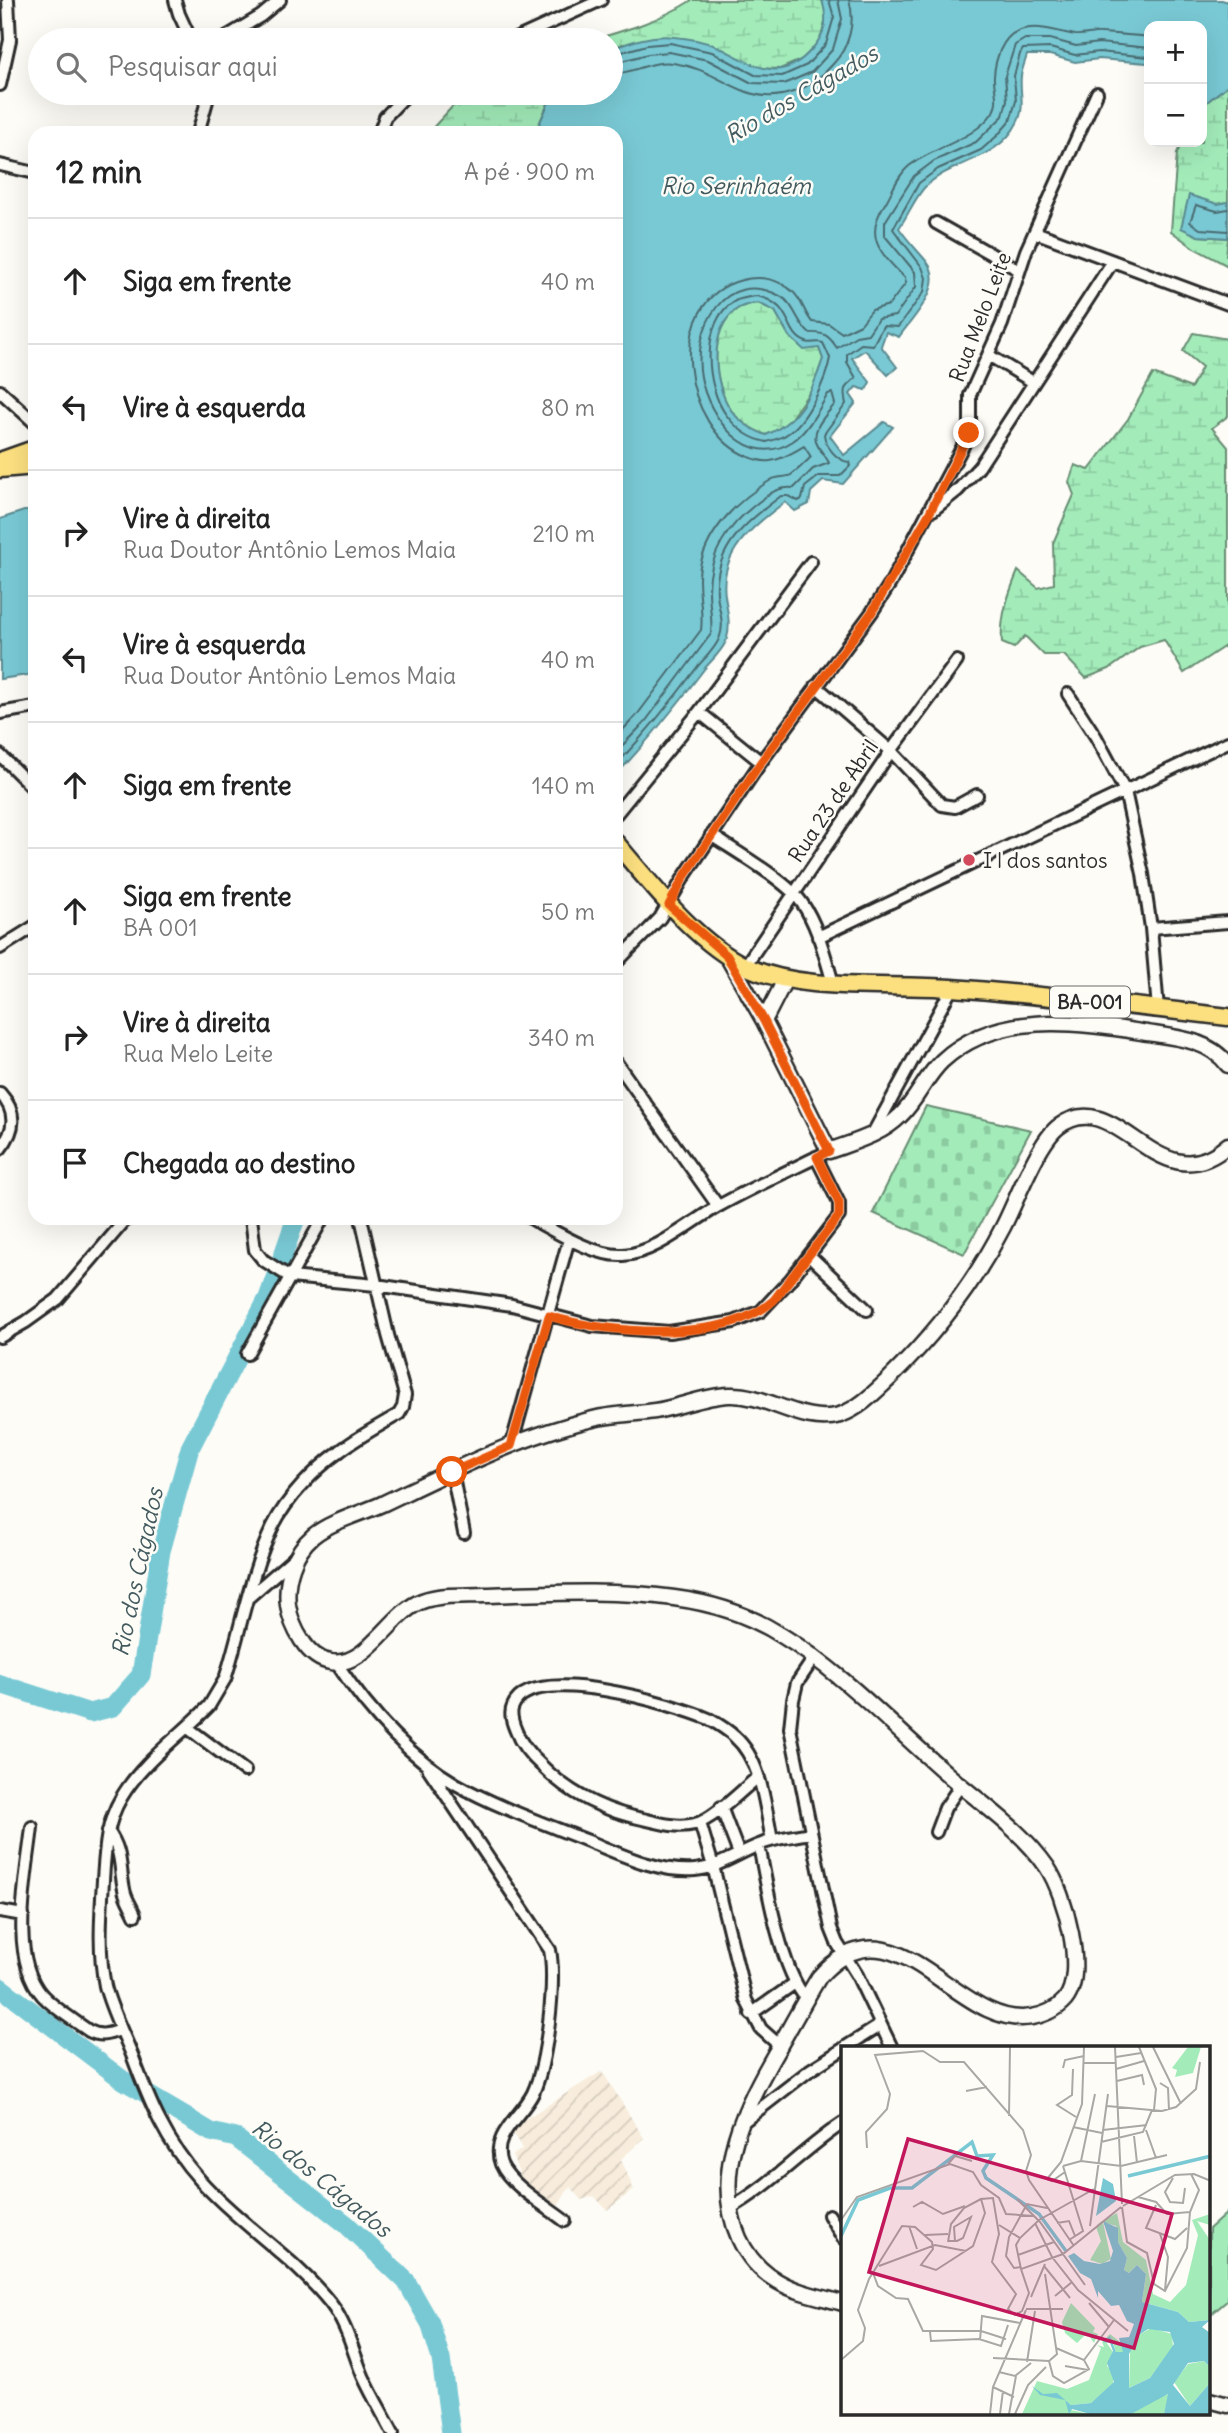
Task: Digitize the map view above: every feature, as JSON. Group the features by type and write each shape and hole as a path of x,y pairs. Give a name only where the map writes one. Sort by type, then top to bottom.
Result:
{"main road":[{"path":"0,461 28,454"},
{"path":"0,469 28,467"},
{"name":"BA-001","path":"623,851 669,905 727,956 745,966 785,980 951,988 1228,1017"},
{"path":"727,956 764,1021 823,1154 872,1135 900,1117 934,1070 955,1051 988,1034 1020,1026 1067,1022 1184,1039 1212,1050 1228,1065"},
{"path":"764,1021 785,980"},
{"path":"841,2302 786,2286 761,2269 742,2244 730,2208 730,2157 740,2123 762,2074 806,1998 831,1964 861,1950 892,1952 926,1970 988,2010 1005,2017 1018,2019 1043,2014 1065,2000 1074,1978 1072,1942 1058,1886 1047,1867 1010,1826 960,1786 814,1658 779,1633 725,1608 650,1595 555,1594 429,1598 405,1610 364,1650 348,1661 337,1664 317,1657 293,1624 287,1590 295,1558 320,1531 511,1446 588,1420 653,1412 732,1394 749,1396 813,1416 844,1414 869,1398 933,1333 959,1300 980,1270 1035,1162 1056,1128 1079,1118 1105,1121 1167,1159 1192,1164 1204,1162 1228,1145"},
{"path":"1210,2400 1228,2403"}],"street":[{"path":"0,85 10,40 8,0"},
{"path":"175,0 185,28"},
{"path":"242,28 280,0"},
{"path":"539,28 601,0"},
{"name":"Rua Melo Leite","path":"623,956 660,918 711,835 761,762 872,612 929,514 969,433 970,395 990,356 1019,270 1097,93"},
{"path":"200,126 206,105"},
{"path":"382,126 385,117 396,105"},
{"path":"0,165 28,171"},
{"path":"936,223 1019,270"},
{"path":"1035,232 1228,303"},
{"path":"929,514 958,490 979,467 1113,261"},
{"path":"990,356 1034,382"},
{"path":"0,391 28,417"},
{"path":"623,805 699,712 811,562"},
{"name":"Rua 23 de Abril","path":"745,966 891,751 957,661"},
{"path":"816,686 891,751 942,806 955,807 977,795"},
{"path":"1068,694 1096,737 1125,791 1143,874 1158,1009"},
{"path":"0,713 28,708"},
{"path":"699,712 761,762"},
{"path":"818,937 1228,742"},
{"path":"0,755 28,783"},
{"path":"711,835 794,893 809,915 834,983"},
{"path":"1151,928 1228,922"},
{"path":"0,948 28,932"},
{"path":"872,1135 951,988"},
{"path":"623,1072 718,1206"},
{"path":"0,1093 12,1109 13,1116 0,1149"},
{"path":"252,1225 256,1250 263,1260 287,1275 512,1305 592,1326 669,1332 734,1322 761,1311 790,1280 839,1216 840,1208 823,1154 718,1206 656,1245 631,1254 611,1254 569,1239 543,1225"},
{"path":"0,1337 58,1299 121,1225"},
{"path":"247,1354 287,1275 319,1225"},
{"path":"363,1225 405,1395 403,1407 399,1414 340,1451 294,1496 273,1527 225,1679 209,1706 133,1781 121,1799 107,1831 100,1937 105,1986 120,2030 151,2107 169,2138 200,2180 299,2268 333,2307 346,2330 367,2385 393,2433"},
{"path":"511,1446 569,1239"},
{"path":"809,1255 867,1310"},
{"path":"452,1472 464,1533"},
{"path":"249,1597 295,1558"},
{"path":"814,1658 797,1684 790,1728 831,1928 891,2046"},
{"path":"337,1664 370,1708 424,1762 455,1783 495,1803 618,1853 681,1870 693,1870 713,1866 772,1840 811,1833"},
{"path":"758,1777 700,1823 680,1826 638,1819 570,1792 557,1782 527,1752 521,1742 512,1718 513,1705 524,1693 540,1688 605,1690 655,1702 710,1720 745,1748 758,1777 772,1840"},
{"path":"188,1728 245,1772"},
{"path":"424,1762 551,1950 552,1996 542,2066 531,2096 507,2128 499,2155 500,2163 509,2178 565,2221"},
{"path":"936,1832 945,1808 960,1786"},
{"path":"721,1807 739,1854"},
{"path":"700,1823 751,2014 761,2029 780,2046"},
{"path":"32,1827 23,1915 27,1967 43,1996 97,2035 120,2030"},
{"path":"107,1831 116,1843 121,1860 124,1891 135,1915"},
{"path":"759,1845 784,1952 795,1983 806,1998"},
{"path":"0,1912 23,1915"},
{"path":"751,2014 795,1983"},
{"path":"847,2046 879,2026"},
{"path":"740,2123 841,2050"},
{"path":"730,2208 768,2185 841,2124"},
{"path":"829,2215 841,2235"},
{"path":"1210,2393 1228,2403"}],"shaded area":[{"path":"602,2071 644,2138 621,2159 634,2190 607,2210 594,2196 581,2200 570,2187 555,2210 521,2178 512,2156 522,2149 511,2128"}],"green space":[{"path":"692,0 822,0 827,16 820,40 803,59 780,69 757,68 714,46 623,44 623,30"},
{"path":"1228,85 1228,202 1218,204 1198,236 1228,238 1228,266 1194,248 1171,231 1177,153 1180,147 1207,147 1207,102"},
{"path":"548,105 538,126 434,126 452,107"},
{"path":"758,303 775,311 789,336 819,348 823,359 813,387 784,428 766,435 738,419 731,410 720,386 716,358 721,330 728,318 739,308"},
{"path":"1193,333 1228,339 1228,416 1212,428 1228,447 1228,644 1184,673 1164,640 1140,647 1109,669 1086,678 1064,655 1044,655 1025,636 1014,648 1002,643 1006,606 1018,571 1038,588 1054,584 1053,543 1074,495 1069,482 1075,465 1089,470 1128,419 1153,374 1191,388 1202,367 1183,351"},
{"path":"926,1106 1031,1130 964,1254 873,1213"},
{"path":"1228,2212 1228,2300 1210,2315 1210,2228"}],"water":[{"name":"Rio Serinhaém","path":"822,0 1222,0 1228,2 1228,85 1207,102 1207,21 1144,21 1144,63 1099,59 1075,62 1050,55 1027,55 1021,76 1020,117 1009,136 987,153 948,171 925,187 899,228 932,271 930,291 899,337 886,332 881,346 897,367 888,375 865,350 852,358 870,382 866,390 856,387 850,394 856,403 830,436 844,455 884,422 893,427 843,484 823,481 811,492 809,504 795,511 785,502 741,541 727,566 725,596 729,627 724,646 623,767 623,126 538,126 548,105 623,105 623,45 633,41 666,36 701,41 753,64 776,69 800,61 812,49 824,26","holes":["758,303 775,311 789,336 804,350 819,348 823,359 809,394 796,414 766,435 738,419 725,399 717,372 718,343 728,318 737,309"]},
{"path":"1189,195 1218,204 1228,202 1228,238 1198,236 1181,228"},
{"path":"28,511 28,675 0,679 0,519"}],"waterway":[{"name":"Rio dos Cágados","path":"0,1684 90,1713 113,1707 141,1675 161,1551 190,1448 268,1298 294,1225"},
{"name":"Rio dos Cágados","path":"0,1987 123,2080 211,2132 236,2138 346,2224 406,2281 430,2323 441,2359 451,2433"}],"place":[{"name":"I l dos santos","path":"969,860"}],"route":[{"path":"452,1472 511,1446 549,1316 592,1326 669,1332 749,1318 774,1300 839,1216 839,1203 817,1157 829,1151 764,1021 727,956 669,905 711,835 761,762 872,612 929,514 969,433"}]}
